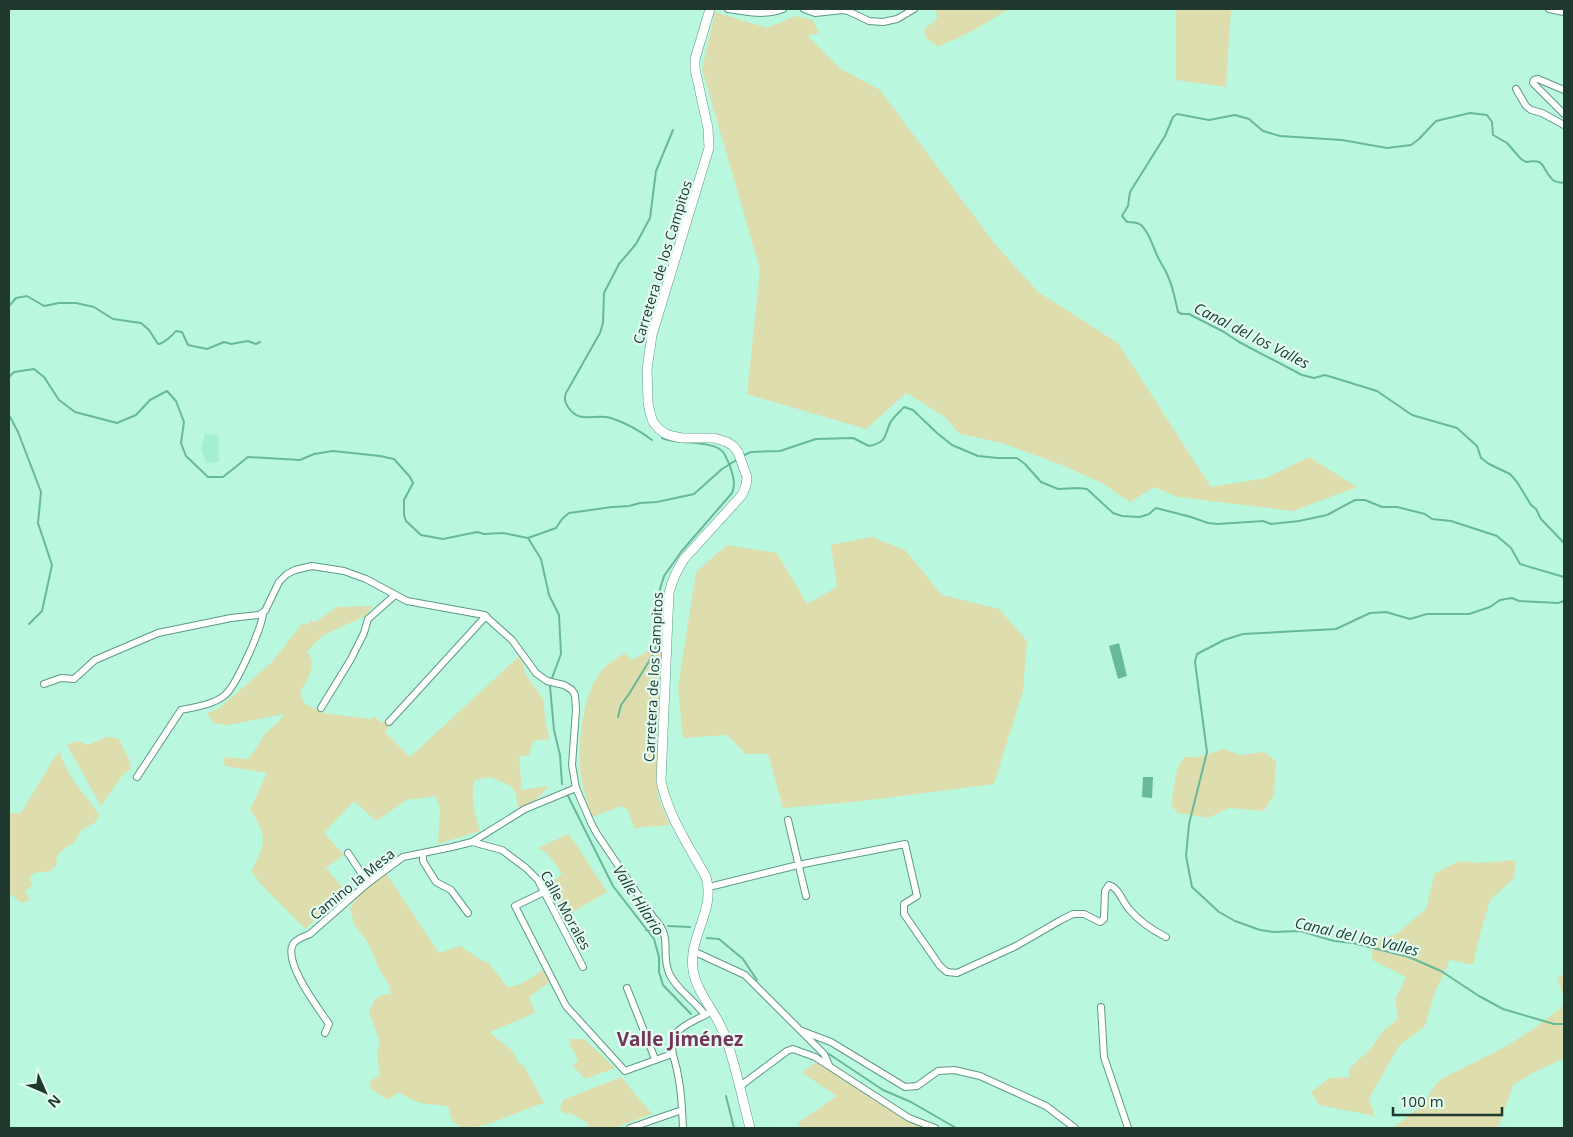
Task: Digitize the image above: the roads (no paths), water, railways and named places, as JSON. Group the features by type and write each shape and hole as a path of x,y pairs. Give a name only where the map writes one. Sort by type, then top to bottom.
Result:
{"main road":[{"name":"Carretera de los Campitos","path":"709,887 706,877 670,812 661,781 669,593 677,570 684,559 742,495 747,477 738,452 730,443 706,437 676,437 662,432 651,417 647,397 647,369 652,336 709,148 708,128 695,69 710,9"},
{"path":"709,887 707,907 694,952 693,970 709,1013 725,1035 750,1128"}],"street":[{"path":"728,9 751,13 774,12 783,9"},
{"path":"804,9 815,13 843,10 869,21 883,22 897,19 914,9"},
{"path":"1549,9 1564,12"},
{"path":"1564,90 1538,79 1534,80 1533,83 1564,114"},
{"path":"1516,89 1526,106 1531,110 1564,124"},
{"path":"137,777 181,710 217,700 227,694 253,646 263,613 279,582 295,570 306,566 330,568 366,579 407,601 486,616 512,640 536,674 546,681 567,686 573,693 576,710 572,765 576,788 597,834 653,917 662,927 665,935 669,971 672,977 677,985 709,1013 676,1034 671,1046 680,1084 683,1128"},
{"path":"322,708 351,659 364,633 368,619 395,594"},
{"path":"44,684 61,678 74,679 95,660 158,634 184,627 255,616 263,613"},
{"path":"389,722 486,616"},
{"name":"Camino la Mesa","path":"325,1033 329,1024 295,971 292,952 293,944 310,934 368,883 403,857 472,842 525,809 576,788"},
{"path":"788,820 806,896"},
{"name":"Calle Morales","path":"472,842 502,850 526,868 538,880 583,968"},
{"path":"709,887 798,864 905,844 917,896 904,904 904,914 940,966 947,972 957,973 1016,946 1074,914 1084,914 1100,922 1104,919 1105,891 1109,885 1114,887 1129,909 1151,929 1166,937"},
{"path":"424,852 423,862 436,882 451,890 468,913"},
{"path":"348,853 368,883"},
{"path":"544,892 516,906 566,1006 625,1071 672,1054"},
{"path":"694,952 745,975 824,1054 829,1066"},
{"path":"627,988 655,1060"},
{"path":"1100,1007 1104,1057 1128,1128"},
{"path":"802,1031 831,1042 905,1087 917,1086 938,1071 954,1070 980,1076 1046,1106 1075,1128"},
{"path":"739,1087 790,1049 793,1049 815,1057 909,1118 935,1128"},
{"path":"630,1128 682,1110"}],"waterway":[{"name":"Canal del los Valles","path":"1564,183 1553,180 1537,161 1526,162 1521,159 1507,143 1493,135 1492,122 1487,115 1470,113 1436,121 1411,145 1387,148 1342,140 1280,136 1263,131 1249,119 1235,115 1209,120 1177,114 1173,117 1165,136 1130,192 1128,206 1122,216 1127,222 1138,223 1144,228 1166,271 1178,312 1189,314 1302,375 1314,378 1325,375 1377,391 1412,415 1457,428 1477,446 1481,458 1510,474 1531,505 1536,509 1541,519 1564,543"},
{"path":"652,440 632,427 611,418 577,416 568,407 565,397 600,333 603,323 604,293 619,264 636,244 650,218 656,171 673,130"},
{"path":"9,306 16,298 27,296 44,306 59,303 76,303 94,307 113,319 141,323 149,330 158,344 165,341 176,331 182,332 188,345 207,349 224,342 231,344 248,341 256,344 260,342"},
{"name":"Valle Hilario","path":"9,377 14,372 34,369 44,377 59,400 75,412 117,423 136,415 150,400 167,391 176,401 184,422 181,443 186,456 208,477 223,477 248,457 300,460 314,454 333,451 394,459 413,483 404,500 404,515 406,521 421,535 443,539 477,532 484,534 503,533 528,538 541,559 549,595 559,615 561,654 552,678"},
{"path":"742,456 751,452 780,451 816,439 853,438 869,446 879,443 884,438 891,421 904,407 913,410 952,445 978,456 1017,458 1041,482 1058,489 1087,489 1113,513 1122,516 1140,517 1149,514 1156,508 1208,523 1263,521 1271,524 1327,515 1355,500 1365,500 1382,507 1397,507 1425,514 1432,519 1451,521 1497,536 1511,548 1520,564 1564,577"},
{"path":"9,415 18,432 41,492 38,523 52,565 42,611 29,624"},
{"path":"618,717 621,705 654,653 659,622 660,589 664,576 681,552 732,493 734,486 730,466 723,452 718,448 662,438"},
{"path":"528,538 556,528 569,513 657,502 694,494 722,469 738,459"},
{"name":"Canal del los Valles","path":"1564,601 1558,603 1519,601 1512,598 1500,600 1490,607 1469,614 1427,614 1410,619 1386,612 1370,613 1336,629 1243,634 1224,640 1197,654 1195,662 1207,752 1189,824 1186,856 1192,887 1219,912 1235,921 1260,930 1274,932 1300,931 1334,941 1353,943 1409,957 1441,971 1503,1009 1554,1024 1564,1024"},
{"name":"Valle Hilario","path":"550,686 554,730 560,755 562,784"},
{"name":"Valle Hilario","path":"567,794 613,886 654,939 663,985 691,1014"},
{"path":"668,926 690,927"},
{"name":"Valle Hilario","path":"646,930 654,930"},
{"path":"707,938 719,939 743,959 757,980"},
{"path":"829,1054 883,1090 911,1102 956,1128"},
{"name":"Valle Hilario","path":"726,1096 734,1128"}],"district":[{"name":"Valle Jiménez","path":"680,1039"}]}
